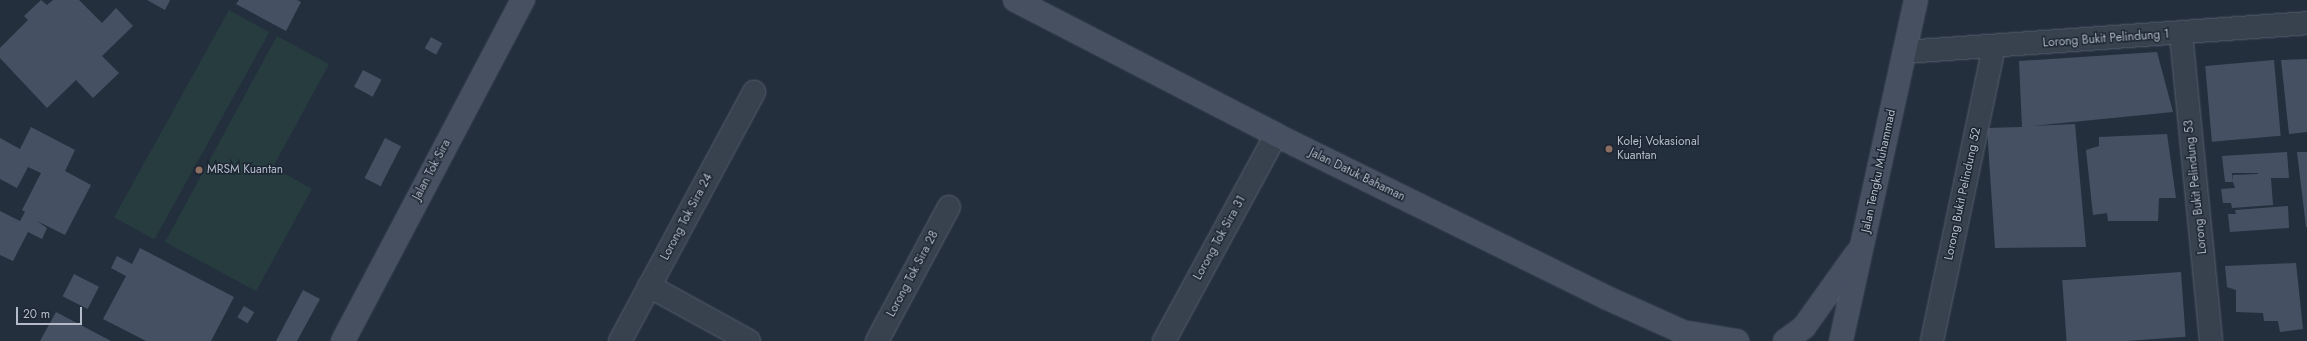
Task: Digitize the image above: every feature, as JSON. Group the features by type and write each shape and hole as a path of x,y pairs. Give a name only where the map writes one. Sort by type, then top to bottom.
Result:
{"street":[{"name":"Jalan Tok Sira","path":"343,341 523,0"},
{"name":"Jalan Datuk Bahaman","path":"1015,0 1276,135 1703,341"},
{"name":"Jalan Tengku Muhammad","path":"1841,341 1916,0"},
{"name":"Lorong Bukit Pelindung 1","path":"1905,52 2181,34 2307,23"},
{"name":"Lorong Bukit Pelindung 53","path":"2181,34 2211,341"},
{"name":"Lorong Bukit Pelindung 52","path":"1932,341 1994,47"},
{"name":"Lorong Tok Sira 24","path":"620,341 754,92"},
{"name":"Lorong Tok Sira 31","path":"1164,341 1276,135"},
{"name":"Lorong Tok Sira 28","path":"877,341 949,207"},
{"path":"1785,341 1804,328 1862,246"},
{"path":"650,286 749,341"},
{"path":"1684,332 1737,341"}],"green space":[{"path":"229,10 269,32 154,240 114,217"},
{"path":"277,36 329,64 273,167 312,189 256,291 165,242"}],"building":[{"path":"41,0 47,5 53,0 79,0 102,23 116,8 133,26 102,56 119,73 93,98 76,80 47,108 0,58 0,48 28,20 24,16"},
{"path":"147,0 170,0 165,10"},
{"path":"239,0 297,0 301,2 286,31 236,4"},
{"path":"431,37 442,43 436,55 425,48"},
{"path":"2157,52 2173,112 2031,126 2075,124 2086,247 1995,248 1987,128 2022,127 2019,61"},
{"path":"2307,59 2307,132 2289,134 2281,60"},
{"path":"2274,60 2281,136 2212,142 2205,66"},
{"path":"363,70 382,80 373,97 354,87"},
{"path":"31,127 75,150 65,171 91,185 65,235 37,221 47,228 42,239 28,232 13,261 0,255 0,211 20,221 25,212 22,210 41,173 28,167 17,188 0,179 0,138 20,149"},
{"path":"2167,134 2176,198 2159,198 2158,221 2108,221 2107,213 2093,215 2086,150 2099,146 2099,137"},
{"path":"385,138 401,146 381,186 365,178"},
{"path":"2287,152 2289,178 2271,178 2273,205 2232,208 2231,203 2223,203 2221,189 2235,188 2233,182 2225,182 2222,156","holes":["2232,173 2258,173 2258,174 2233,175 2233,182"]},
{"path":"2297,152 2307,152 2307,227 2306,227"},
{"path":"2288,206 2289,228 2230,232 2228,214 2236,214 2235,210"},
{"path":"140,248 234,297 211,341 146,341 103,319 126,276 111,268 117,256 132,264"},
{"path":"2296,263 2303,329 2280,332 2278,321 2264,321 2263,313 2236,312 2236,290 2227,287 2225,266"},
{"path":"2181,272 2186,337 2126,341 2067,341 2062,280"},
{"path":"74,274 99,287 88,309 63,296"},
{"path":"303,290 320,299 297,341 276,341"},
{"path":"244,306 254,312 248,323 237,317"},
{"path":"56,312 111,341 40,341"}],"place":[{"name":"Kolej Vokasional Kuantan","path":"1609,149"},
{"name":"MRSM Kuantan","path":"199,170"}]}
